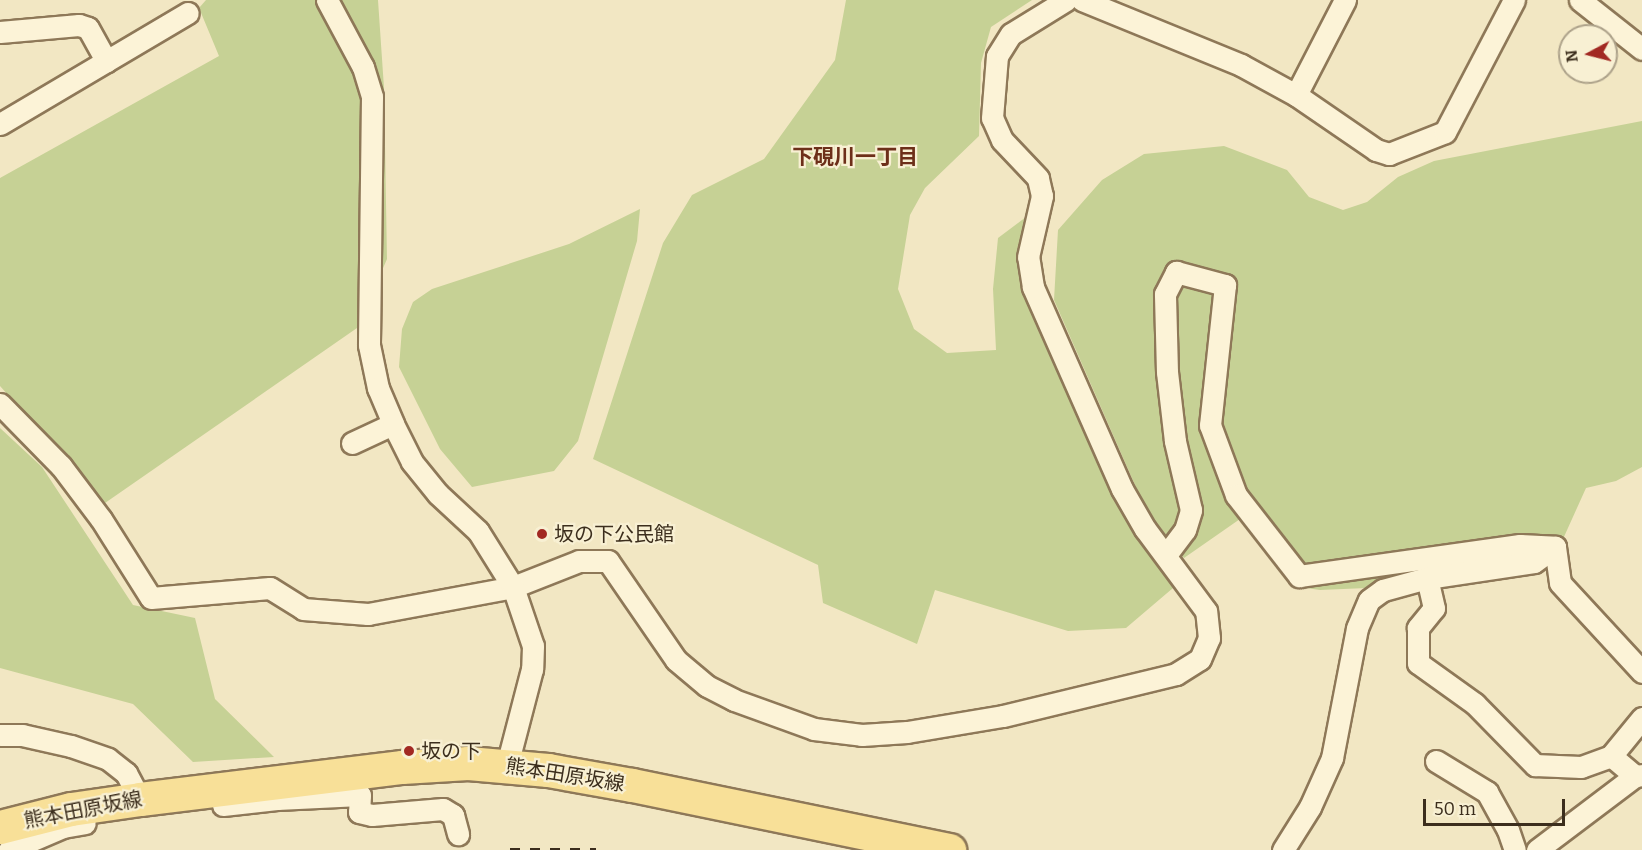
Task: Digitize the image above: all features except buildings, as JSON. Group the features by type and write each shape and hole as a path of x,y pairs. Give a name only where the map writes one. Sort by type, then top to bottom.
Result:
{"main road":[{"name":"熊本田原坂線","path":"0,827 71,809 140,799 272,792 402,767 507,765 644,787 949,850"}],"street":[{"path":"327,0 363,68 372,97 369,345 378,388 412,462 438,494 478,531 513,587 533,646 532,669 507,765"},
{"path":"0,404 61,466 101,519 151,598 270,588 303,609 368,614 513,587 579,561 608,561 676,660 707,686 734,700 814,729 862,735 907,732 1003,716 1176,674 1200,659 1209,638 1206,611 1145,529 1122,489 1033,287 1028,257 1042,196 1038,178 1002,140 992,118 997,56 1011,34 1066,0"},
{"path":"1082,0 1241,65 1296,95 1376,150 1389,154 1445,132 1514,0"},
{"path":"1296,95 1345,0"},
{"path":"1580,0 1642,49"},
{"path":"2,119 188,13"},
{"path":"0,32 79,25 88,28 106,61"},
{"path":"1166,555 1185,530 1191,510 1175,441 1167,372 1165,294 1176,272 1225,285 1210,425 1236,495 1299,576 1520,545 1555,547"},
{"path":"351,443 393,424"},
{"path":"1283,850 1310,807 1332,758 1357,628 1369,600 1383,590 1427,578 1534,562 1555,547"},
{"path":"1555,547 1560,583 1642,672"},
{"path":"1427,578 1434,608 1418,628 1418,663 1475,704 1536,765 1581,767 1611,756 1642,718"},
{"path":"0,735 22,735 71,746 108,759 126,773 140,799"},
{"path":"1537,850 1638,776 1611,756"},
{"path":"1436,761 1486,792 1508,830 1515,850"},
{"path":"9,850 75,825 272,792 360,795 359,812 372,815 443,809 453,815 458,834"}],"green space":[{"path":"206,0 378,0 384,88 387,259 357,328 105,503 0,386 0,178 219,56 199,8"},
{"path":"846,0 1032,0 991,27 981,63 979,136 925,188 910,215 898,289 914,329 947,353 996,350 993,289 998,238 1026,217 1022,250 1117,495 1173,588 1126,628 1068,631 935,590 917,644 823,603 818,565 593,459 663,243 692,195 764,159 835,60"},
{"path":"1642,121 1642,467 1616,481 1586,488 1563,539 1535,569 1390,587 1320,590 1292,586 1240,519 1184,558 1145,508 1054,300 1058,230 1102,180 1144,154 1224,146 1287,170 1309,197 1343,210 1367,202 1398,177 1434,161"},
{"path":"640,209 637,241 578,441 554,471 472,487 440,449 399,367 402,329 413,302 432,289 569,244"},
{"path":"0,428 42,467 133,605 195,618 215,699 274,757 193,762 133,704 0,668"}],"railway":[{"path":"510,850 596,850"}],"place":[{"name":"坂の下公民館","path":"542,534"},
{"name":"坂の下","path":"409,751"}],"district":[{"name":"下硯川一丁目","path":"855,157"}]}
